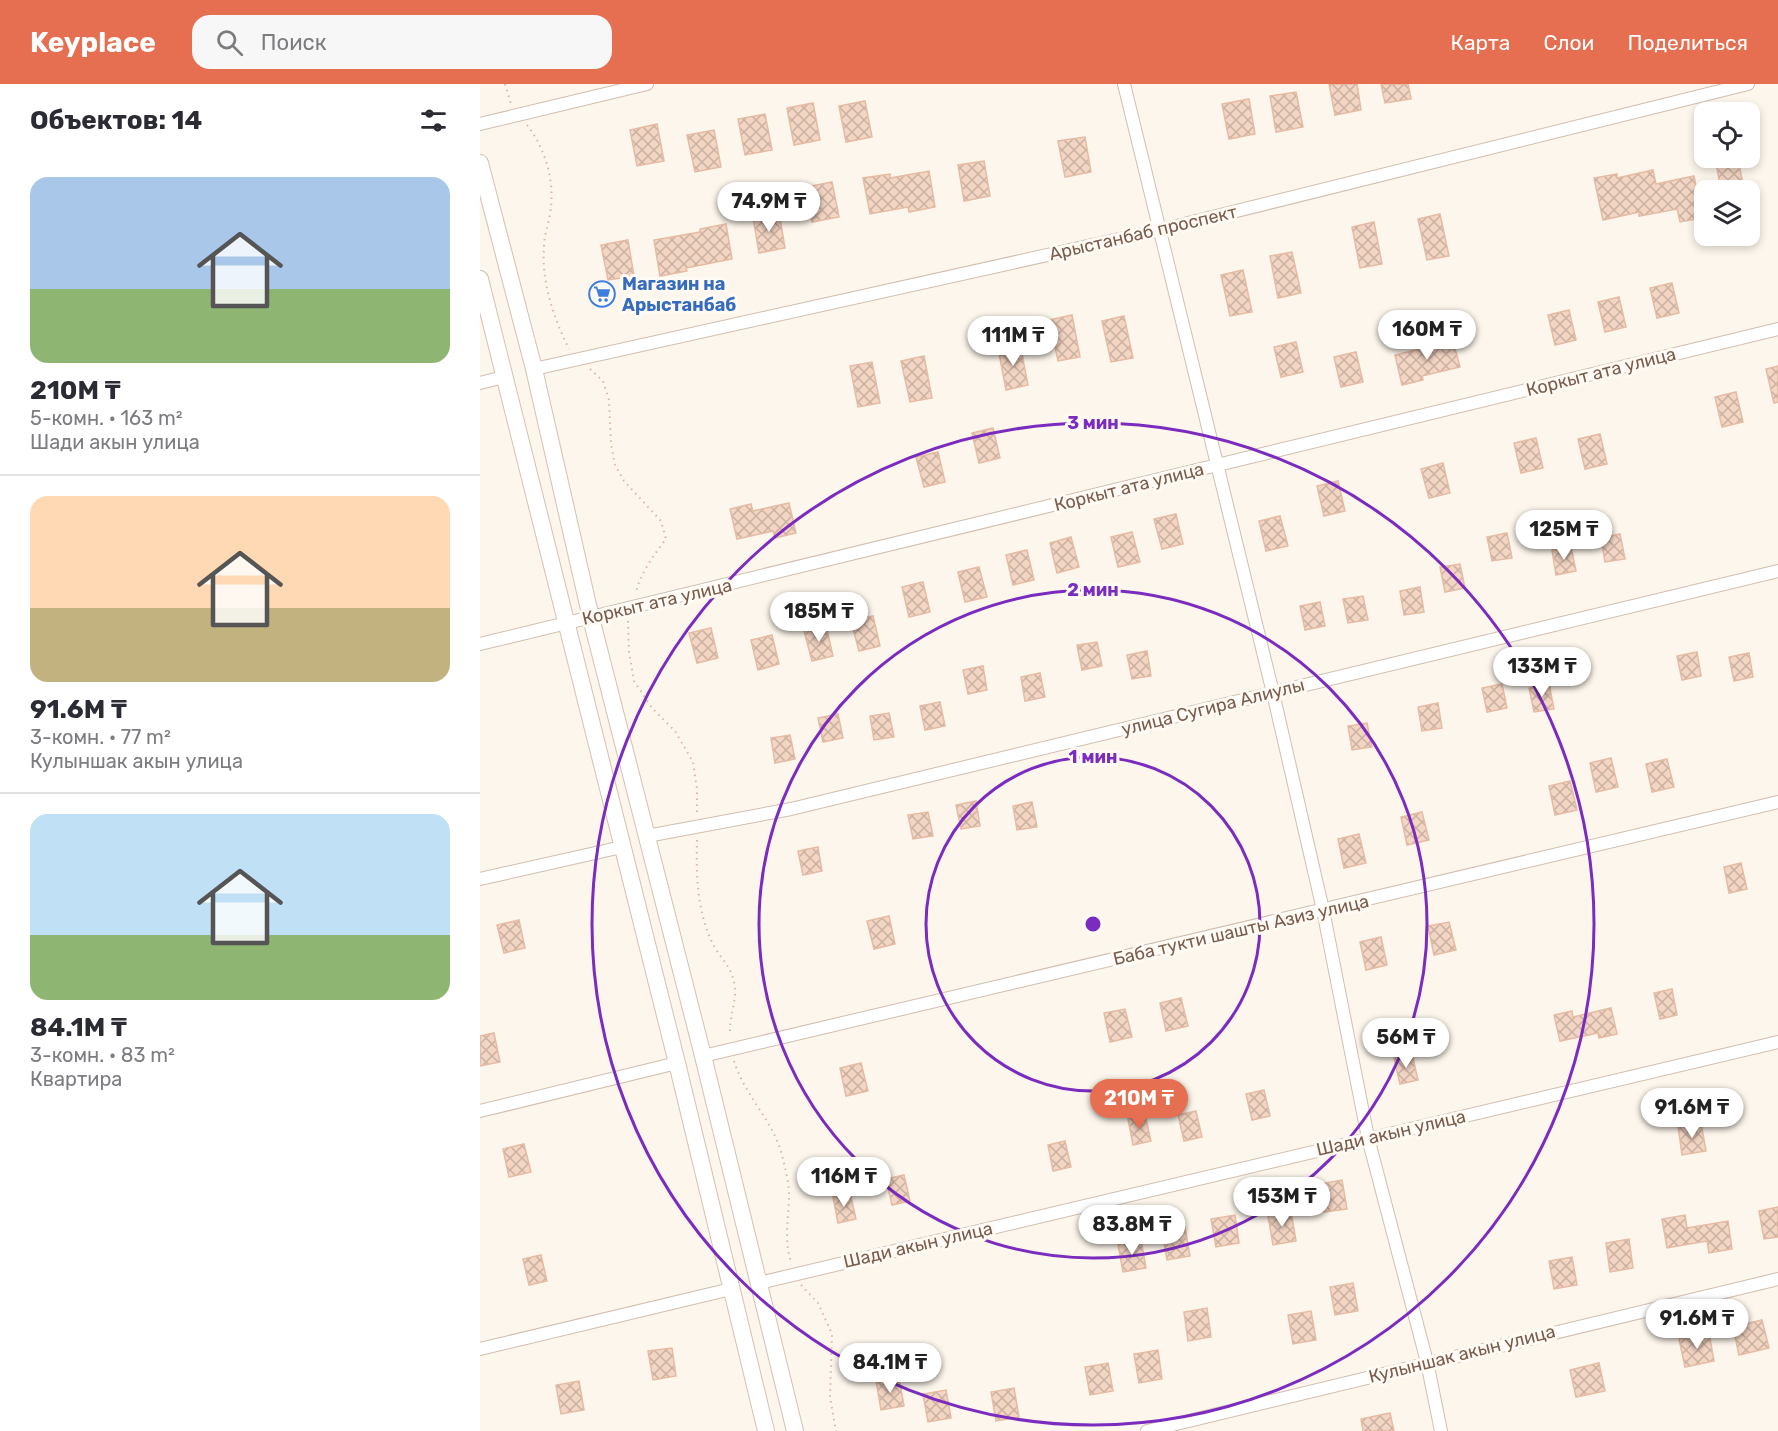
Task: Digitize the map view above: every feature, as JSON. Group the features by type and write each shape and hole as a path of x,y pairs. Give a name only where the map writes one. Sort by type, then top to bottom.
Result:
{"street":[{"path":"480,124 647,84"},
{"path":"1124,84 1273,693 1323,910 1368,1138 1427,1362 1441,1431"},
{"name":"Арыстанбаб проспект","path":"534,369 1160,230 1748,84"},
{"path":"480,163 534,369 591,618 703,1056 795,1431"},
{"path":"480,279 677,1063 766,1431"},
{"name":"Коркыт ата улица","path":"480,644 1778,328"},
{"path":"480,383 504,377"},
{"name":"улица Сугира Алиулы","path":"647,836 791,809 1778,572"},
{"name":"Баба тукти шашты Азиз улица","path":"703,1056 1778,802"},
{"path":"480,879 622,847"},
{"name":"Шади акын улица","path":"759,1283 1778,1042"},
{"path":"480,1111 677,1063"},
{"name":"Кулыншак акын улица","path":"1147,1431 1778,1279"},
{"path":"480,1349 731,1289"}],"path":[{"path":"505,84 513,107 536,136 552,180 551,207 543,248 556,322 570,351 603,381 609,400 611,444 615,465 624,481 661,521 666,539 638,583 627,624 634,681 652,708 675,731 693,762 697,789 698,896 711,941 729,966 735,990 729,1021 731,1050 739,1076 772,1128 783,1158 789,1193 787,1252 800,1284 818,1302 832,1334 830,1397 836,1431"}],"building":[{"path":"1329,84 1357,84 1361,110 1335,115"},
{"path":"1381,84 1408,84 1411,99 1385,103"},
{"path":"1296,92 1303,127 1276,132 1270,96"},
{"path":"1249,99 1255,134 1229,139 1222,104"},
{"path":"865,101 872,137 846,142 839,106"},
{"path":"813,103 820,140 794,145 787,108"},
{"path":"765,114 772,150 745,155 738,119"},
{"path":"657,124 664,161 637,166 630,130"},
{"path":"714,130 721,167 695,172 687,135"},
{"path":"1085,137 1091,172 1065,177 1058,141"},
{"path":"984,161 990,196 964,201 958,165"},
{"path":"1717,168 1740,168 1742,180 1719,180"},
{"path":"1653,170 1656,184 1694,176 1694,219 1680,222 1677,209 1639,216 1639,212 1603,220 1594,178 1617,174 1617,178"},
{"path":"929,171 935,207 909,212 908,207 870,214 863,178 890,174 890,178"},
{"path":"832,182 839,217 812,222 806,187"},
{"path":"779,213 785,248 759,253 753,217"},
{"path":"1440,214 1449,256 1427,260 1418,219"},
{"path":"1374,222 1382,264 1360,268 1352,227"},
{"path":"726,224 732,259 686,268 687,271 660,276 654,240 700,232 700,229"},
{"path":"628,240 634,276 608,280 601,245"},
{"path":"1292,252 1301,293 1278,298 1270,256"},
{"path":"1243,270 1252,312 1230,316 1221,275"},
{"path":"1672,283 1679,313 1657,318 1650,288"},
{"path":"1619,297 1626,327 1605,332 1598,302"},
{"path":"1569,310 1576,340 1555,345 1548,315"},
{"path":"1072,315 1080,357 1058,361 1049,320"},
{"path":"1124,316 1133,358 1111,362 1102,321"},
{"path":"1452,337 1460,367 1422,376 1423,380 1402,385 1395,355 1432,346 1431,343"},
{"path":"1296,342 1303,372 1281,377 1274,347"},
{"path":"1020,344 1028,385 1006,390 998,348"},
{"path":"1356,352 1363,382 1341,387 1334,357"},
{"path":"924,356 932,398 910,402 901,361"},
{"path":"872,362 880,403 858,407 850,366"},
{"path":"1778,366 1778,402 1774,403 1766,369"},
{"path":"1736,392 1743,422 1722,427 1715,397"},
{"path":"993,428 1000,458 979,463 972,433"},
{"path":"1600,434 1607,464 1585,469 1578,439"},
{"path":"1536,438 1543,468 1521,473 1514,443"},
{"path":"938,452 945,482 924,487 916,457"},
{"path":"1443,463 1450,493 1429,498 1421,469"},
{"path":"1338,481 1345,511 1324,516 1317,486"},
{"path":"789,503 796,533 775,538 773,531 737,539 730,509 751,504 753,511"},
{"path":"1176,514 1183,544 1162,549 1154,519"},
{"path":"1280,516 1288,546 1266,551 1259,521"},
{"path":"1132,532 1140,562 1118,567 1111,537"},
{"path":"1507,533 1512,558 1492,561 1487,537"},
{"path":"1620,534 1625,559 1605,562 1601,538"},
{"path":"1071,537 1079,567 1057,573 1050,543"},
{"path":"1571,547 1576,571 1556,575 1552,550"},
{"path":"1027,550 1034,580 1013,585 1006,555"},
{"path":"1460,564 1465,588 1445,592 1440,567"},
{"path":"979,567 987,597 965,602 958,572"},
{"path":"923,582 930,612 909,617 902,587"},
{"path":"1420,587 1424,612 1404,615 1400,591"},
{"path":"1363,596 1368,620 1348,623 1343,599"},
{"path":"1320,602 1325,626 1305,630 1300,606"},
{"path":"873,616 880,646 859,651 851,621"},
{"path":"826,626 833,656 812,661 804,631"},
{"path":"711,628 718,658 697,663 689,633"},
{"path":"772,635 779,664 758,670 751,640"},
{"path":"1097,642 1102,666 1082,670 1077,645"},
{"path":"1147,651 1151,676 1132,679 1127,655"},
{"path":"1697,652 1701,676 1682,680 1677,656"},
{"path":"1749,653 1753,677 1734,681 1729,657"},
{"path":"983,666 987,690 968,694 963,670"},
{"path":"1040,673 1045,697 1025,701 1021,677"},
{"path":"1502,684 1507,708 1487,712 1482,688"},
{"path":"1549,684 1554,709 1534,712 1529,688"},
{"path":"940,702 945,726 925,730 920,706"},
{"path":"1438,703 1442,728 1422,731 1418,707"},
{"path":"889,713 894,737 874,740 870,716"},
{"path":"838,714 843,738 823,742 818,718"},
{"path":"1367,723 1372,747 1352,750 1348,726"},
{"path":"790,735 795,759 775,763 771,738"},
{"path":"1611,758 1618,787 1596,792 1590,763"},
{"path":"1667,759 1674,787 1652,792 1646,764"},
{"path":"1570,781 1577,810 1555,815 1549,786"},
{"path":"976,801 980,826 961,829 956,805"},
{"path":"1032,802 1037,827 1017,830 1013,806"},
{"path":"928,812 933,836 913,839 908,815"},
{"path":"1422,812 1429,840 1407,845 1401,817"},
{"path":"1359,834 1366,863 1344,868 1338,839"},
{"path":"818,847 822,871 803,875 798,851"},
{"path":"1741,863 1747,889 1729,893 1724,867"},
{"path":"889,916 895,944 874,949 867,921"},
{"path":"519,920 525,948 504,953 497,925"},
{"path":"1449,922 1456,950 1434,955 1428,926"},
{"path":"1381,937 1387,965 1366,970 1360,942"},
{"path":"1672,989 1677,1015 1660,1019 1654,993"},
{"path":"1181,998 1188,1026 1166,1031 1160,1003"},
{"path":"1611,1008 1617,1034 1599,1038 1598,1033 1560,1041 1554,1015 1572,1011 1573,1017"},
{"path":"1125,1009 1132,1037 1110,1042 1104,1013"},
{"path":"494,1033 500,1062 480,1066 480,1036"},
{"path":"1412,1054 1418,1080 1400,1084 1394,1058"},
{"path":"861,1063 868,1091 846,1096 840,1068"},
{"path":"1264,1090 1270,1116 1252,1120 1246,1094"},
{"path":"1196,1111 1202,1137 1184,1141 1178,1115"},
{"path":"1145,1115 1151,1141 1133,1145 1128,1119"},
{"path":"1701,1123 1706,1151 1682,1155 1678,1126"},
{"path":"1065,1141 1071,1167 1053,1171 1048,1145"},
{"path":"524,1144 531,1172 509,1177 503,1149"},
{"path":"904,1175 910,1201 892,1205 886,1179"},
{"path":"1342,1180 1347,1209 1324,1212 1319,1184"},
{"path":"850,1193 856,1219 838,1223 833,1197"},
{"path":"1778,1207 1778,1237 1764,1239 1759,1211"},
{"path":"1291,1212 1296,1241 1273,1245 1268,1216"},
{"path":"1235,1215 1239,1243 1216,1247 1211,1219"},
{"path":"1685,1215 1687,1228 1728,1221 1732,1249 1709,1253 1707,1241 1667,1248 1662,1219"},
{"path":"1185,1227 1190,1256 1167,1260 1162,1231"},
{"path":"1629,1239 1633,1268 1610,1272 1606,1243"},
{"path":"1141,1240 1146,1268 1123,1272 1118,1244"},
{"path":"541,1255 547,1281 529,1285 523,1259"},
{"path":"1572,1257 1577,1285 1554,1289 1549,1261"},
{"path":"1353,1283 1358,1311 1335,1315 1330,1287"},
{"path":"1207,1308 1211,1337 1188,1341 1184,1312"},
{"path":"1311,1311 1316,1340 1293,1344 1288,1315"},
{"path":"1762,1320 1769,1348 1739,1355 1733,1327"},
{"path":"1709,1333 1714,1361 1685,1367 1679,1339"},
{"path":"672,1348 676,1376 653,1380 648,1351"},
{"path":"1158,1350 1162,1379 1139,1383 1134,1354"},
{"path":"1108,1363 1113,1391 1090,1395 1085,1367"},
{"path":"1599,1363 1605,1391 1576,1397 1570,1370"},
{"path":"899,1378 904,1406 881,1410 876,1381"},
{"path":"579,1381 584,1410 561,1414 556,1385"},
{"path":"1014,1388 1019,1417 996,1421 991,1392"},
{"path":"946,1390 951,1418 928,1422 923,1394"},
{"path":"1390,1413 1394,1431 1363,1431 1361,1419"}],"place":[{"name":"Магазин на Арыстанбаб","path":"602,294"}]}
